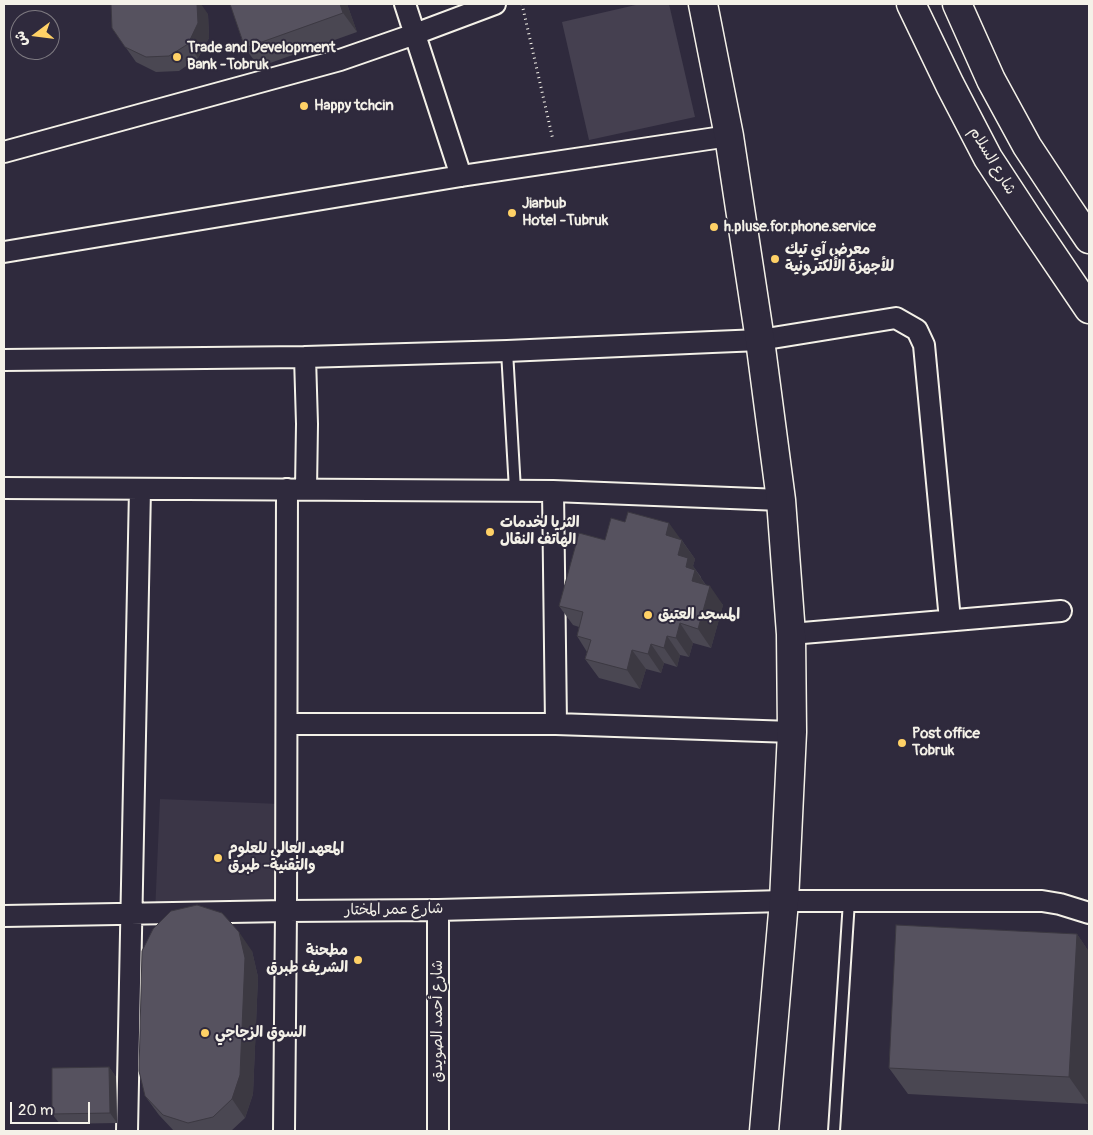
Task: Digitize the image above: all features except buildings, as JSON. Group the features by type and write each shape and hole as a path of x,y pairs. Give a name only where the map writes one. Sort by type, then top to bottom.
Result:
{"street":[{"path":"405,4 462,176"},
{"path":"4,152 340,60 495,4"},
{"path":"703,4 729,136 760,340 781,500 791,634 792,732 784,901 764,1131"},
{"name":"شارع السلام","path":"910,4 988,158 1089,309"},
{"path":"957,4 991,80 1027,146 1089,239"},
{"path":"4,252 462,176 729,136"},
{"path":"4,360 305,357 507,351 760,340 896,318 917,330 924,345 950,620"},
{"path":"284,1131 286,724 297,489 307,424 305,357"},
{"path":"4,488 553,490 781,500"},
{"path":"127,1131 140,489"},
{"path":"553,490 556,724"},
{"path":"791,634 1061,611"},
{"path":"286,724 556,724 792,732"},
{"name":"شارع عمر المختار","path":"4,916 438,910 784,901 1042,901 1060,904 1089,913"},
{"name":"شارع أحمد الصويدق","path":"438,910 438,1131"}],"lane":[{"path":"507,351 515,490"},
{"path":"834,1131 849,901"}],"path":[{"path":"522,4 558,162"}],"shaded area":[{"path":"640,4 669,4 695,117 589,140 562,22"},
{"name":"المعهد العالي للعلوم والتقنية- طبرق","path":"160,799 280,804 276,918 155,913"}],"place":[{"name":"Trade and Development Bank -Tobruk","path":"177,57"},
{"name":"Happy tchcin","path":"304,106"},
{"name":"Jiarbub Hotel -Tubruk","path":"512,213"},
{"name":"h.pluse.for.phone.service","path":"714,227"},
{"name":"معرض آي تيك للأجهزة الألكترونية","path":"775,259"},
{"name":"الثريا لخدمات الهاتف النقال","path":"490,532"},
{"name":"المسجد العتيق","path":"648,615"},
{"name":"Post office Tobruk","path":"902,743"},
{"name":"المعهد العالي للعلوم والتقنية- طبرق","path":"218,858"},
{"name":"مطحنة الشريف طبرق","path":"358,960"},
{"name":"السوق الزجاجي","path":"205,1033"}]}
